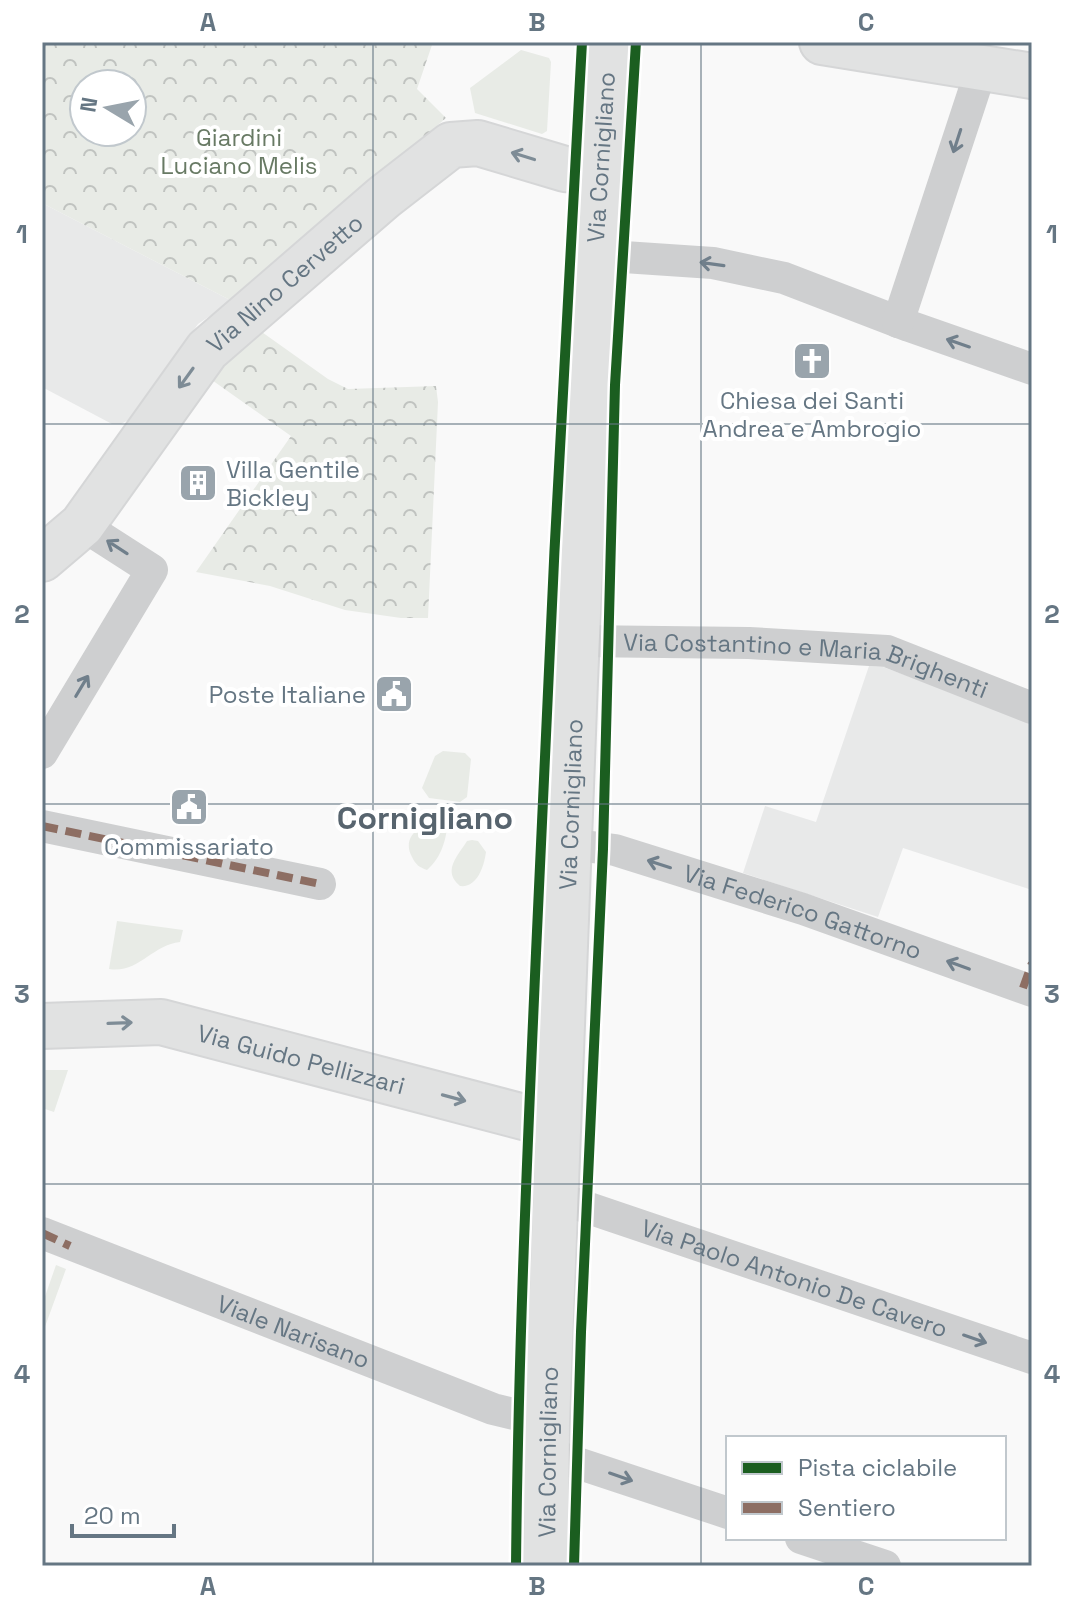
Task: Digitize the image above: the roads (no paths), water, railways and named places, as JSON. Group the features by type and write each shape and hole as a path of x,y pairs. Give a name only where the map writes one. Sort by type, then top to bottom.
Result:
{"main road":[{"name":"Via Cornigliano","path":"546,1566 547,1438 577,641 594,255 608,42"},
{"path":"822,42 1032,76"},
{"name":"Via Nino Cervetto","path":"42,559 82,525 207,350 384,197 451,145 478,143 565,169 599,172"},
{"name":"Via Guido Pellizzari","path":"42,1026 161,1022 558,1126"}],"street":[{"path":"898,322 982,67"},
{"path":"594,255 713,263 784,278 1032,369"},
{"path":"42,753 152,570 82,525"},
{"name":"Via Costantino e Maria Brighenti","path":"577,641 749,643 887,651 1032,708"},
{"path":"42,826 320,884"},
{"name":"Via Federico Gattorno","path":"569,844 615,850 1029,980"},
{"name":"Via Paolo Antonio De Cavero","path":"556,1197 1032,1358"},
{"name":"Viale Narisano","path":"56,1239 493,1409 547,1438 726,1512"},
{"path":"807,1540 885,1566"}],"place":[{"name":"Chiesa dei Santi Andrea e Ambrogio","path":"812,361"},
{"name":"Villa Gentile Bickley","path":"198,483"},
{"name":"Poste Italiane","path":"394,694"},
{"name":"Commissariato","path":"189,807"}],"district":[{"name":"Cornigliano","path":"425,818"}],"park label":[{"name":"Giardini Luciano Melis","path":"239,151"}]}
